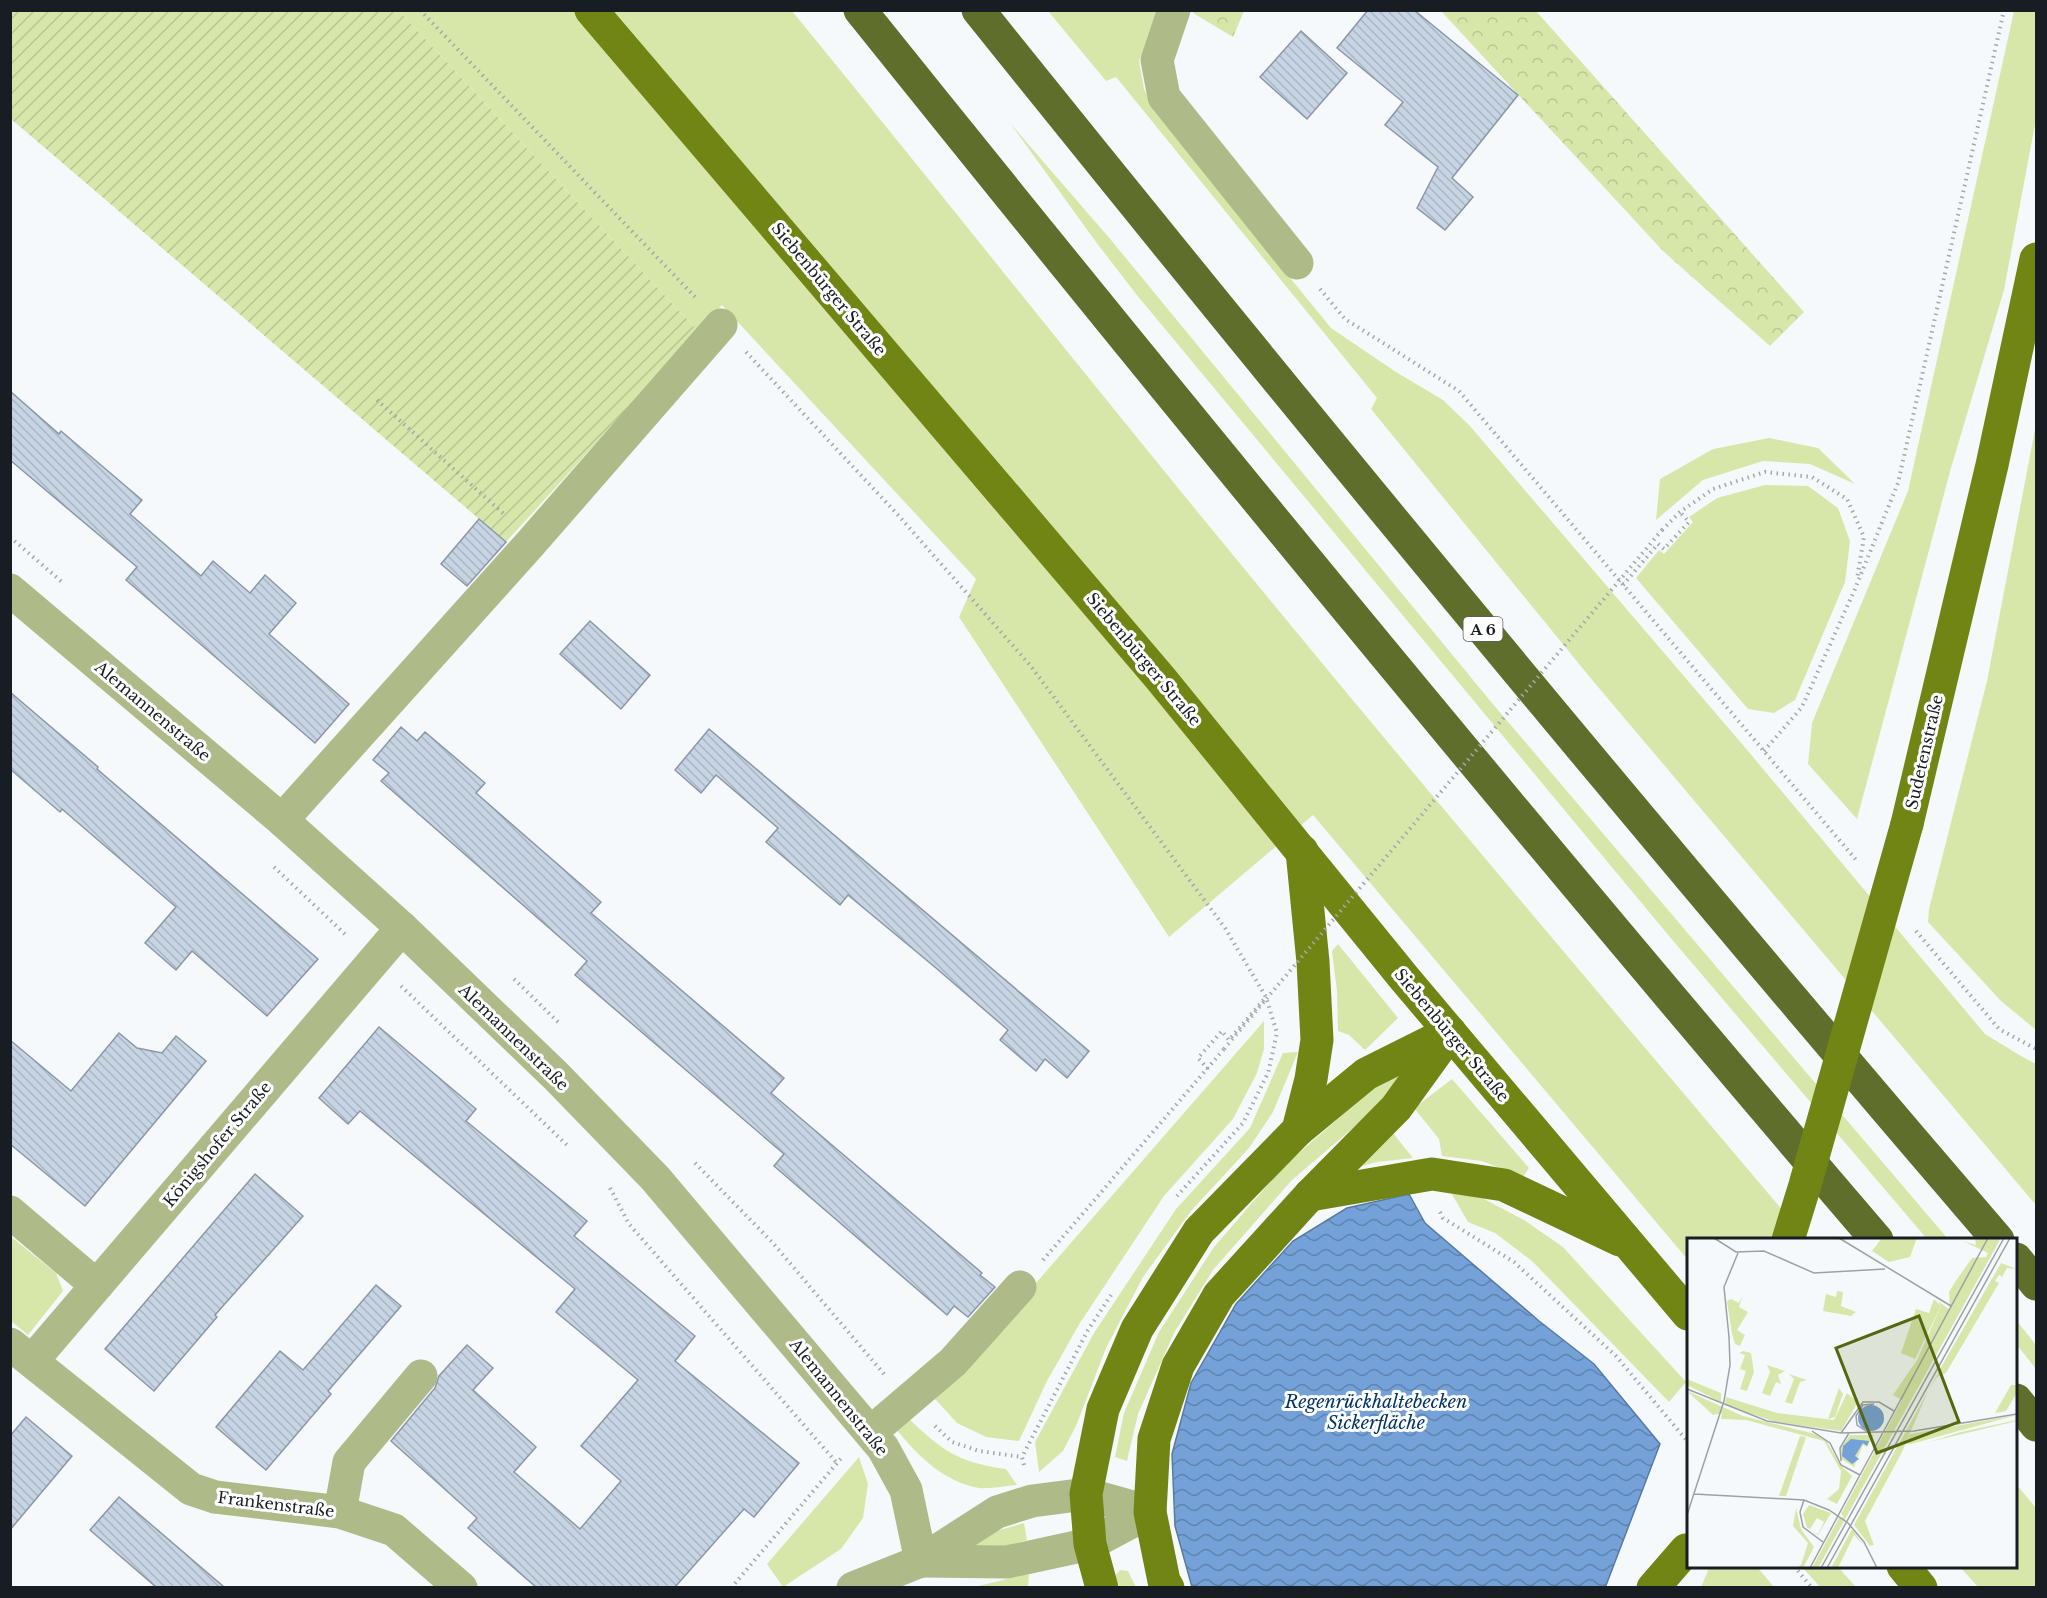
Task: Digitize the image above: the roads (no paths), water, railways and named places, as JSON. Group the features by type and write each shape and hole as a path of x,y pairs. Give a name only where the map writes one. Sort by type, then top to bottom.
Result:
{"highway":[{"path":"860,10 1084,289 1343,604 1574,882 1876,1238"},
{"name":"A 6","path":"978,10 1430,566 1643,823 1997,1238"},
{"path":"2017,1260 2037,1284"},
{"path":"2017,1401 2037,1425"}],"main road":[{"name":"Siebenbürger Straße","path":"591,10 1161,679 1450,1032 1687,1312"},
{"name":"Sudetenstraße","path":"1788,1238 1907,824 1992,465 2037,259"},
{"path":"1298,1130 1311,1079 1317,1040 1313,962 1302,851"},
{"path":"1102,1587 1090,1544 1086,1494 1103,1409 1137,1329 1199,1231 1298,1130 1366,1074 1450,1032"},
{"path":"1168,1587 1164,1581 1150,1512 1154,1439 1178,1366 1220,1295 1310,1195 1396,1108 1450,1032"},
{"path":"1310,1195 1432,1174 1503,1185 1629,1245"},
{"path":"1653,1587 1687,1547"},
{"path":"1672,1587 1687,1547"},
{"path":"1905,1568 1921,1587"}],"street":[{"path":"1174,10 1157,60 1164,97 1297,263"},
{"path":"282,820 530,544 721,325"},
{"name":"Alemannenstraße","path":"10,590 282,820 402,928 556,1076 655,1178 883,1448 906,1490 921,1561"},
{"name":"Königshofer Straße","path":"22,1352 96,1285 402,928"},
{"path":"10,1212 96,1285"},
{"path":"871,1432 953,1362 1020,1287"},
{"name":"Frankenstraße","path":"22,1352 191,1489 215,1497 340,1512 394,1530 461,1587"},
{"path":"340,1512 349,1462 421,1376"},
{"path":"852,1587 921,1561 997,1512 1032,1501 1086,1494 1150,1512"},
{"path":"921,1561 1007,1562 1090,1544 1150,1512"}],"water":[{"name":"Regenrückhaltebecken Sickerfläche","path":"1409,1194 1425,1223 1539,1321 1594,1364 1660,1444 1605,1588 1192,1587 1175,1526 1172,1454 1191,1383 1236,1304 1293,1241 1347,1208"}]}
